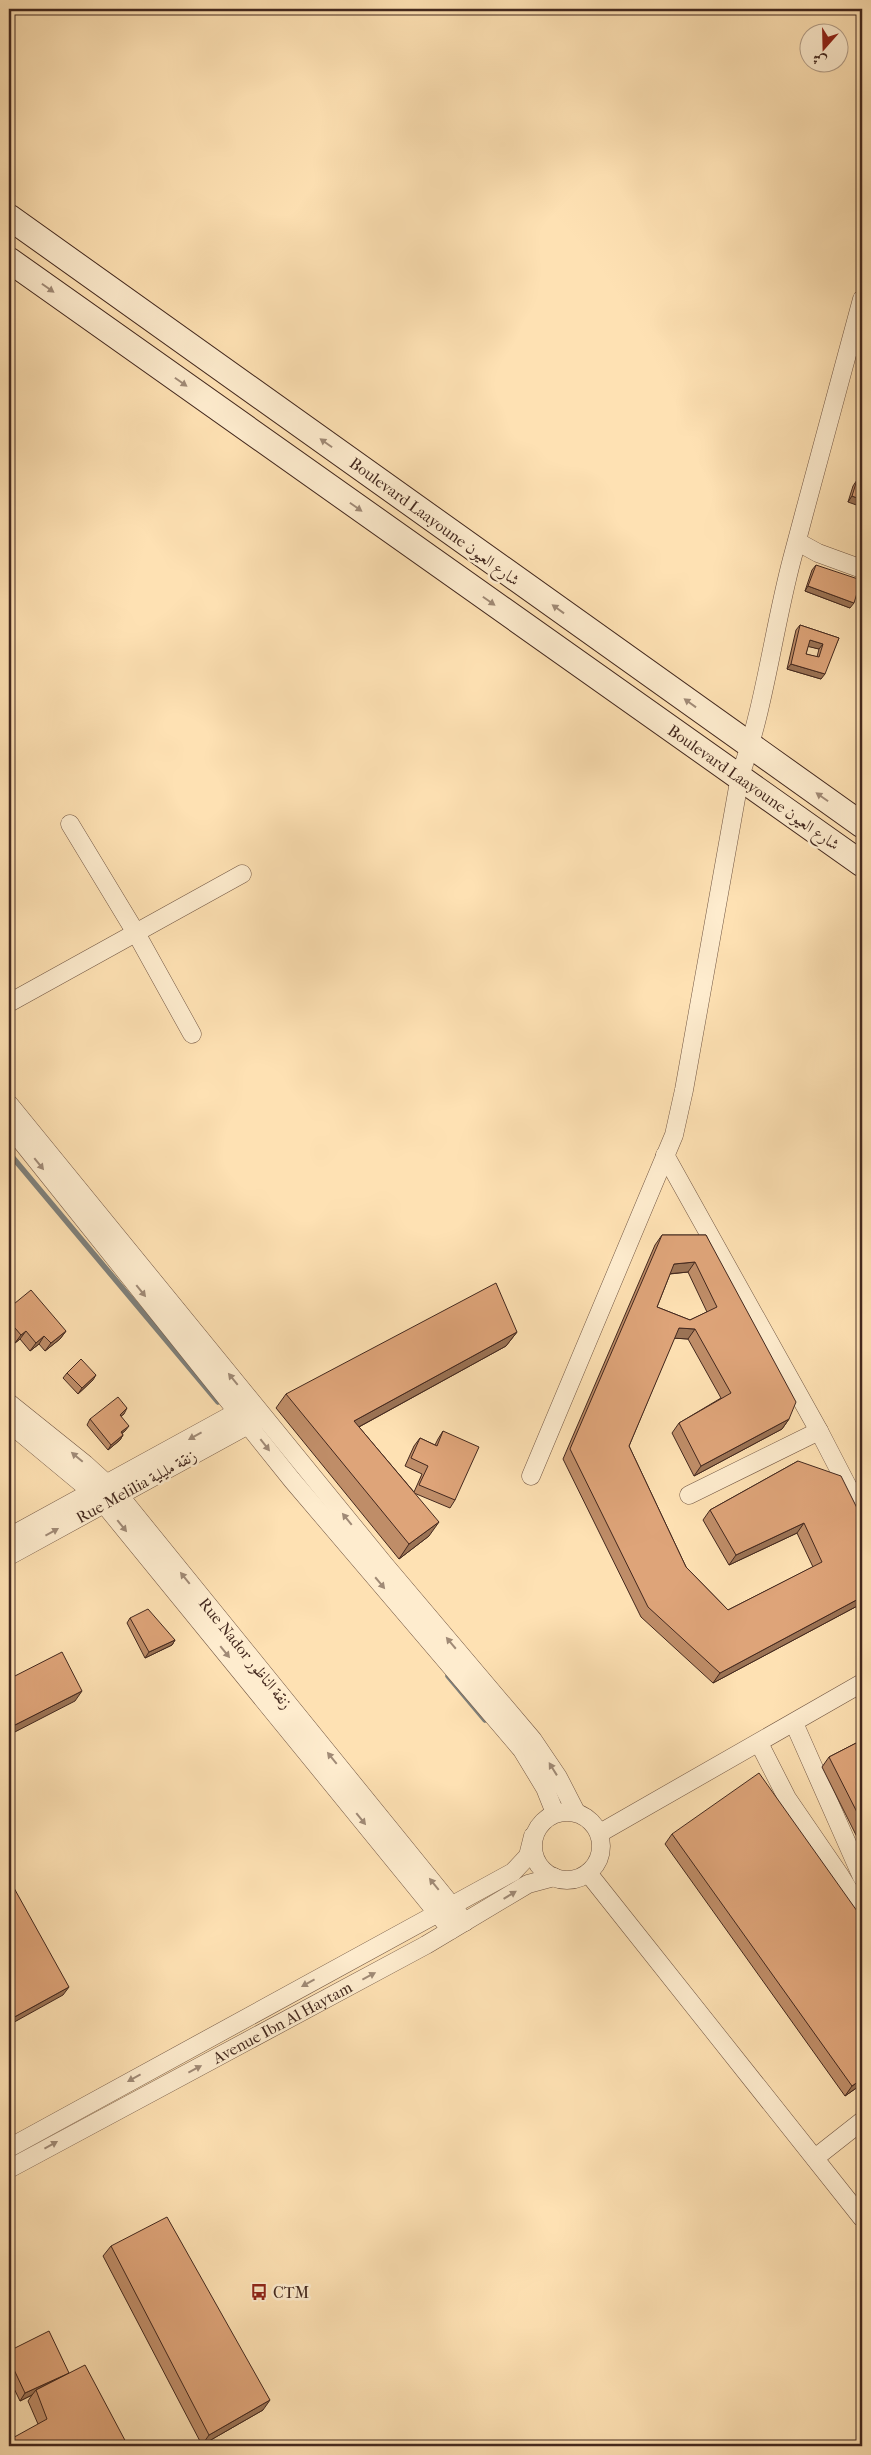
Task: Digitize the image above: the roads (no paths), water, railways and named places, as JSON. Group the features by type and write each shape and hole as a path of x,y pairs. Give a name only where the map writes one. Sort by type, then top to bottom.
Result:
{"street":[{"name":"Boulevard Laayoune شارع العيون","path":"9,217 862,826"},
{"name":"Boulevard Laayoune شارع العيون","path":"9,260 862,864"},
{"path":"531,1476 674,1135 684,1090 740,776 751,746 798,542 862,299"},
{"path":"798,542 818,553 862,570"},
{"path":"70,824 136,933 192,1034"},
{"path":"9,1003 242,874"},
{"path":"9,1104 251,1414 292,1480 522,1750 545,1788 555,1813"},
{"path":"9,1126 251,1414 533,1740 558,1778 576,1812"},
{"path":"665,1155 819,1431 862,1514"},
{"name":"Rue Nador زنقة الناظور","path":"9,1403 106,1493 458,1926"},
{"name":"Rue Melilia زنقة مليلية","path":"9,1537 106,1493 251,1414"},
{"name":"Rue Nador زنقة الناظور","path":"9,1423 106,1493"},
{"path":"689,1495 819,1431"},
{"name":"Rue Melilia زنقة مليلية","path":"9,1556 106,1493"},
{"path":"600,1833 862,1683"},
{"path":"794,1723 862,1877"},
{"path":"759,1743 787,1798 844,1881 862,1912"},
{"path":"576,1812 586,1817 600,1833 601,1854 588,1873 568,1880 554,1877 540,1867 534,1858 534,1836 545,1819 555,1813 576,1812"},
{"name":"Avenue Ibn Al Haytam","path":"9,2148 98,2097 518,1869 528,1856 534,1836"},
{"path":"588,1873 862,2218"},
{"name":"Avenue Ibn Al Haytam","path":"9,2169 458,1926 528,1884 554,1877"},
{"path":"98,2097 110,2114"},
{"path":"815,2158 862,2121"}],"waterway":[{"path":"9,1153 218,1402"},
{"path":"448,1676 485,1720"}],"place":[{"name":"CTM","path":"259,2292"}]}
